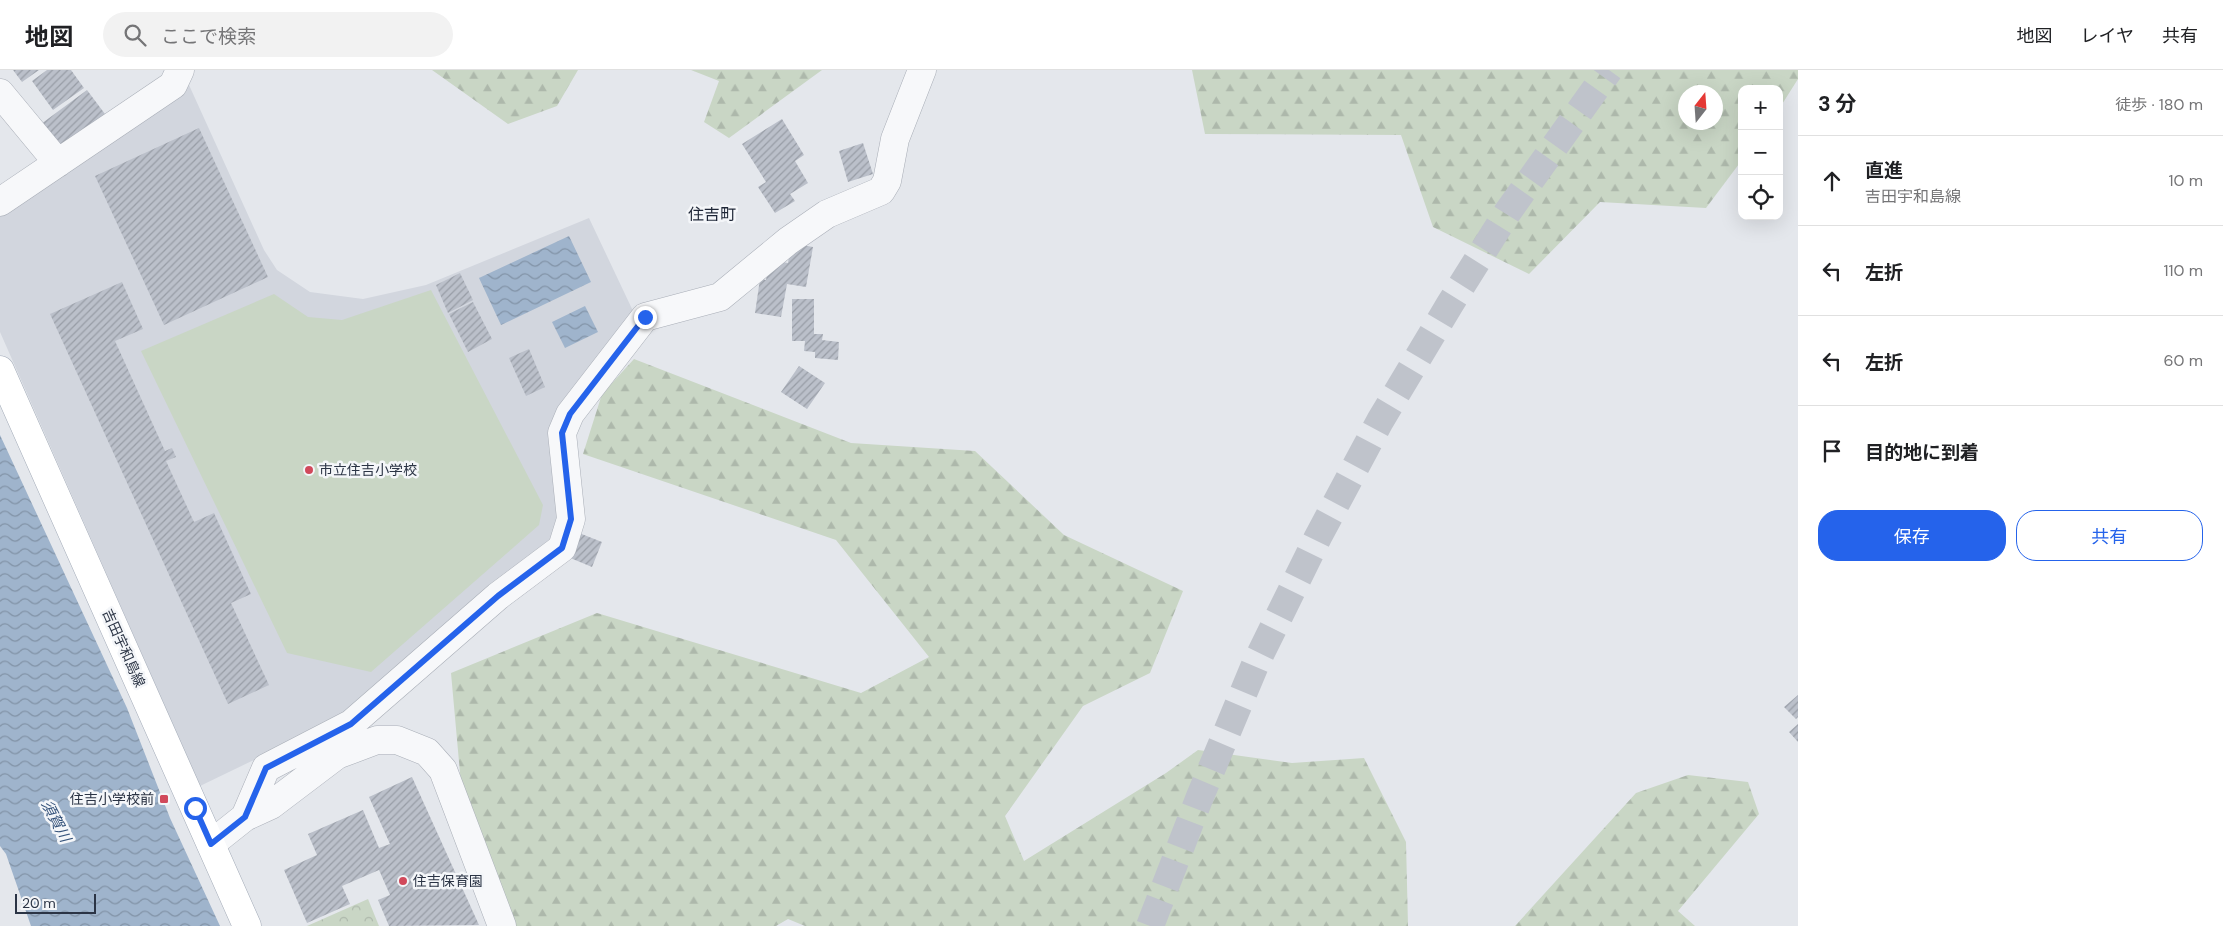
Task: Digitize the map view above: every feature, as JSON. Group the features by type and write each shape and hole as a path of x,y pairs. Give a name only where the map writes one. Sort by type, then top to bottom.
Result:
{"main road":[{"name":"吉田宇和島線","path":"0,370 247,926"}],"street":[{"path":"0,202 173,85 180,70"},
{"path":"245,817 266,768 351,724 498,596 562,548 571,519 562,433 570,414 645,317 720,297 788,241 827,214 881,191 888,181 895,139 922,70"},
{"path":"0,93 58,163"},
{"path":"211,844 245,817 271,805 337,755 377,740 397,740 427,752 443,770 502,926"}],"shaded area":[{"name":"市立住吉小学校","path":"189,85 264,250 277,270 310,292 363,299 426,285 589,218 633,311 553,425 559,515 552,537 349,714 200,786 0,332 0,214"}],"green space":[{"path":"432,70 578,70 557,106 508,124"},
{"path":"691,70 822,70 729,138 704,122 719,81"},
{"path":"1192,70 1798,70 1798,79 1783,103 1783,85 1738,85 1738,165 1706,208 1600,202 1529,274 1433,227 1401,135 1205,134"},
{"path":"431,290 543,505 539,525 371,672 287,653 141,351 274,294 308,317 342,320"},
{"path":"634,359 851,443 975,451 1064,535 1183,591 1150,673 1083,706 1005,816 1024,861 1166,773 1198,750 1292,763 1364,758 1406,842 1408,926 805,926 788,919 776,926 511,926 462,795 451,673 597,613 861,693 929,657 836,540 583,454 602,394"},
{"path":"1688,775 1748,782 1759,814 1678,911 1695,926 1515,926 1636,793"},
{"path":"368,899 379,926 307,926"}],"water":[{"path":"569,236 591,282 501,325 479,278"},
{"path":"585,306 598,332 565,348 552,322"},
{"name":"須賀川","path":"0,435 127,708 170,818 220,926 31,926 6,854 0,846"}],"building":[{"path":"13,70 39,70 22,82"},
{"path":"47,70 71,70 84,88 53,110 32,81"},
{"path":"87,90 108,118 62,152 41,124"},
{"path":"782,119 804,155 795,161 808,183 790,194 795,201 775,213 758,187 766,182 742,144"},
{"path":"199,128 268,277 164,325 95,176"},
{"path":"863,143 873,174 848,182 839,151"},
{"path":"791,243 813,247 806,287 787,284 781,317 755,313 760,279 766,280 768,270 774,271 776,261 788,263"},
{"path":"460,273 473,300 448,313 436,285"},
{"path":"122,282 143,329 115,341 165,451 172,448 176,457 166,461 194,522 214,513 251,594 231,603 269,685 228,704 50,314"},
{"path":"792,299 814,299 814,334 823,334 822,340 839,342 838,360 815,358 815,352 804,351 805,341 792,341"},
{"path":"473,302 492,339 468,352 449,314"},
{"path":"529,349 545,387 526,396 509,358"},
{"path":"799,366 825,383 807,409 781,392"},
{"path":"579,533 602,542 592,567 568,557"},
{"path":"1798,695 1798,717 1796,719 1784,707"},
{"path":"1798,724 1798,742 1789,732"},
{"path":"412,777 479,925 389,926 378,900 390,895 379,870 342,886 350,904 307,923 284,870 317,855 308,834 363,810 379,848 390,844 369,797"}],"tunnel":[{"path":"1150,926 1199,799 1255,665 1318,537 1380,421 1507,213 1609,70"}],"place":[{"name":"市立住吉小学校","path":"309,470"},
{"name":"住吉小学校前","path":"164,799"},
{"name":"住吉保育園","path":"403,881"}],"district":[{"name":"住吉町","path":"712,214"}],"route":[{"path":"195,808 211,844 245,817 266,768 351,724 498,596 562,548 571,519 562,433 570,414 645,317"}]}
